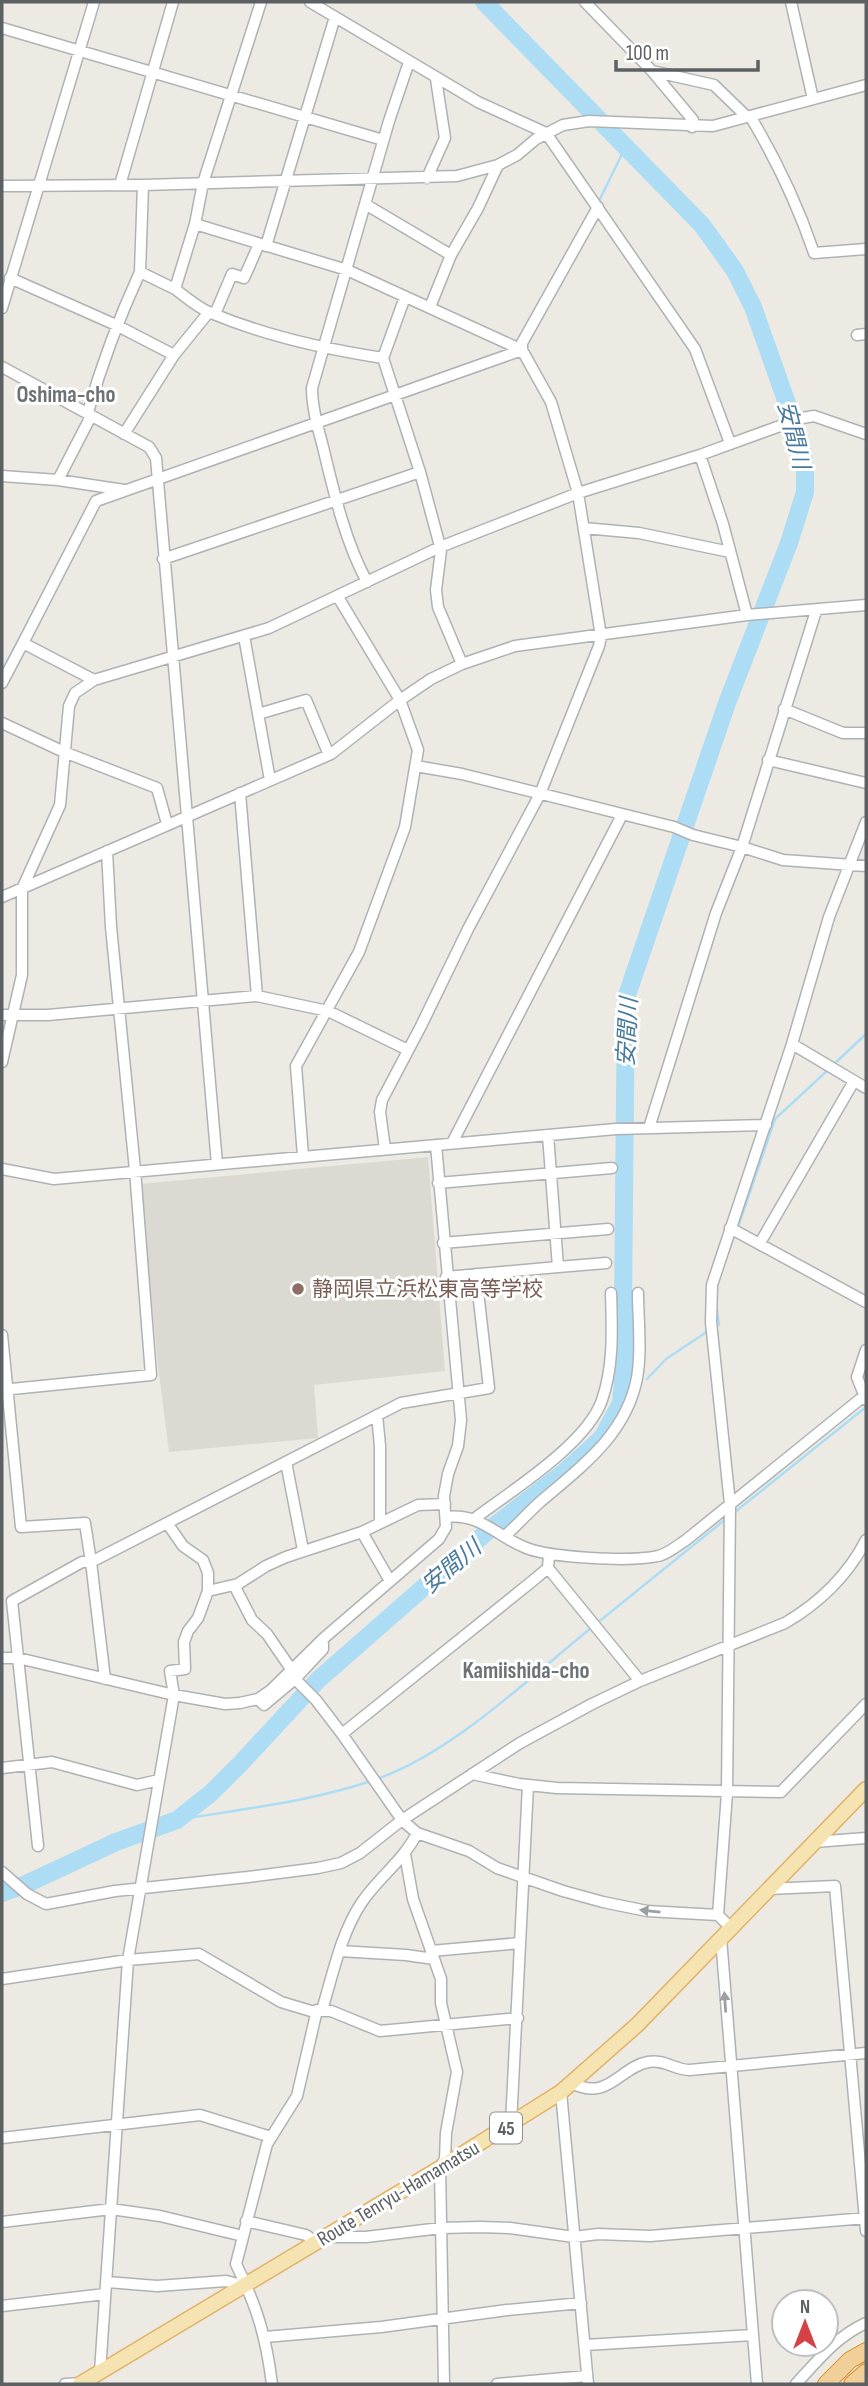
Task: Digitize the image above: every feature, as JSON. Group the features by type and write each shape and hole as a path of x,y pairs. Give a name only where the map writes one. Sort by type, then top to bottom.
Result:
{"highway":[{"path":"826,2384 850,2360 866,2351"},
{"path":"852,2384 866,2372"}],"main road":[{"name":"Route Tenryu-Hamamatsu","path":"81,2384 512,2124 567,2087 637,2025 866,1789"}],"street":[{"path":"2,308 94,2"},
{"path":"120,185 173,2"},
{"path":"174,289 261,2"},
{"path":"310,2 436,79 478,102 546,133 695,349 730,443"},
{"path":"585,2 652,71 693,120 692,127"},
{"path":"791,2 813,99"},
{"path":"124,435 174,355 212,313 232,274 244,278 263,245 286,181 335,18"},
{"path":"2,28 383,140"},
{"path":"367,582 337,502 317,422 312,388 383,140 409,62"},
{"path":"652,71 714,85 748,117 775,158 797,205 814,253 866,250"},
{"path":"427,178 445,138 436,79"},
{"path":"2,186 144,185 457,176 498,165 563,125 589,121 713,127 866,85"},
{"path":"430,307 451,255 478,208 498,165"},
{"path":"58,480 90,418 88,412 116,325 141,272 144,185"},
{"path":"365,204 451,255"},
{"path":"385,1149 380,1112 382,1100 540,794 601,636 578,493 551,402 522,350 522,342 597,205"},
{"path":"195,224 347,270 522,350"},
{"path":"141,272 212,313 252,328 322,349 383,358"},
{"path":"10,278 116,325 174,355"},
{"path":"405,297 383,358 420,472 440,547 436,590 438,607 462,664"},
{"path":"2,683 96,501 522,350"},
{"path":"2,367 149,447 156,458 217,1164"},
{"path":"2,1062 7,1016 22,975 22,889 60,805 69,706 75,693 94,680 269,628 440,547 578,493 700,455 802,418 814,416 866,434"},
{"path":"700,455 723,524 747,615"},
{"path":"163,559 420,472"},
{"path":"2,475 127,490"},
{"path":"584,528 639,533 730,552"},
{"path":"303,1156 296,1066 356,960 399,848 418,750 400,700 338,597"},
{"path":"2,897 329,755 430,679 462,664 515,646 747,615 866,605"},
{"path":"649,1128 716,913 742,847 816,611"},
{"path":"244,636 270,780"},
{"path":"23,643 94,680"},
{"path":"258,714 306,699 329,755"},
{"path":"784,709 843,733 866,733"},
{"path":"2,723 64,752 157,788 167,824"},
{"path":"768,760 866,783"},
{"path":"416,766 462,774 674,827 693,835 783,860 866,866"},
{"path":"240,793 257,996"},
{"path":"452,1143 622,815"},
{"path":"757,2384 730,2066 726,1933 718,1915 727,1793 730,1506 712,1336 712,1285 792,1044 829,916 866,822"},
{"path":"4,1390 151,1375 135,1170 111,927 107,852"},
{"path":"7,1016 257,996 328,1011 408,1050"},
{"path":"792,1044 866,1088"},
{"path":"760,1244 854,1081"},
{"path":"2,1169 54,1179 616,1129 766,1125"},
{"path":"548,1135 558,1267"},
{"path":"2,1658 18,1658 174,1695 225,1704 258,1699 294,1676 324,1638 439,1539 446,1527 448,1474 458,1446 461,1420 436,1145"},
{"path":"438,1183 612,1168"},
{"path":"730,1228 866,1302"},
{"path":"443,1243 608,1229"},
{"path":"446,1277 606,1263"},
{"path":"38,1846 12,1601 82,1562 91,1562 401,1402 489,1388 476,1274"},
{"path":"475,1519 566,1448 589,1423 601,1402 609,1373 612,1350 611,1293"},
{"path":"505,1536 589,1461 612,1436 629,1404 637,1377 638,1293"},
{"path":"2,1335 4,1390 21,1527 85,1523 105,1679"},
{"path":"446,1517 461,1515 475,1519 524,1547 549,1553 636,1558 660,1556 686,1540 865,1399 858,1377 866,1350"},
{"path":"377,1415 380,1446 380,1522"},
{"path":"286,1462 303,1550"},
{"path":"208,1591 234,1585 266,1566 303,1550 362,1532 418,1505 445,1504"},
{"path":"100,2372 128,1960 174,1695 170,1671 185,1670 184,1642 198,1618 208,1591 208,1573 203,1560 183,1546 167,1523"},
{"path":"362,1532 390,1581"},
{"path":"2,1872 27,1894 46,1904 139,1888 248,1877 341,1863 360,1853 402,1820 520,1744 640,1681 785,1623 806,1611 827,1594 866,1540"},
{"path":"549,1553 548,1568 640,1681"},
{"path":"342,1734 548,1568"},
{"path":"234,1585 252,1620 267,1634 294,1676 342,1734 402,1820 417,1833 470,1852 497,1868 522,1878 603,1902 636,1909 718,1915"},
{"path":"472,1774 527,1785 721,1790 727,1793 781,1792 866,1704"},
{"path":"2,1768 52,1762 137,1785 159,1780"},
{"path":"512,2124 527,1785"},
{"path":"272,2384 265,2337 256,2305 236,2264 246,2221 271,2137 297,2096 319,2010 340,1951 362,1902 405,1854 417,1833"},
{"path":"814,1842 866,1838"},
{"path":"405,1854 413,1899 441,1979 441,2003 457,2072 444,2159 440,2168 444,2384"},
{"path":"768,1889 835,1886 866,2231"},
{"path":"340,1951 432,1955 520,1943"},
{"path":"2,1979 128,1960 199,1954 281,2002 311,2011 319,2010 380,2031 518,2018"},
{"path":"497,2384 587,2380 574,2237 567,2087 601,2087 637,2066 650,2062 666,2063 677,2070 866,2053"},
{"path":"2,2138 200,2115 271,2137"},
{"path":"2,2222 111,2209 159,2216 243,2236"},
{"path":"246,2221 321,2240 441,2228 510,2228 574,2237 598,2234 650,2236 866,2218"},
{"path":"107,2282 158,2286 226,2281 246,2286"},
{"path":"2,2306 105,2294"},
{"path":"265,2337 381,2327 581,2303"},
{"path":"796,2384 838,2340 850,2330 866,2323"},
{"path":"585,2345 753,2335"},
{"path":"65,2384 81,2384"}],"shaded area":[{"path":"428,1157 445,1371 314,1385 318,1438 169,1452 140,1184"}],"waterway":[{"name":"安間川","path":"2,1893 116,1842 177,1820 211,1793 318,1680 489,1530 567,1470 602,1438 621,1403 625,1359 623,1302 626,998 727,703 789,543 805,492 805,469 801,443 753,307 735,271 702,225 484,2"},
{"path":"598,203 626,146"},
{"path":"7,662 27,624"},
{"path":"833,1065 866,1034"},
{"path":"738,1227 775,1119 828,1070"},
{"path":"728,1253 734,1236"},
{"path":"714,1328 719,1325 716,1303"},
{"path":"647,1379 666,1359 708,1331"},
{"path":"735,1512 866,1407"},
{"path":"596,1624 727,1518"},
{"path":"377,1779 405,1767 461,1733 591,1628"},
{"path":"177,1820 299,1800 371,1781"}],"place":[{"name":"静岡県立浜松東高等学校","path":"298,1289"}],"district":[{"name":"Oshima-cho","path":"66,394"},
{"name":"Kamiishida-cho","path":"526,1670"}]}
